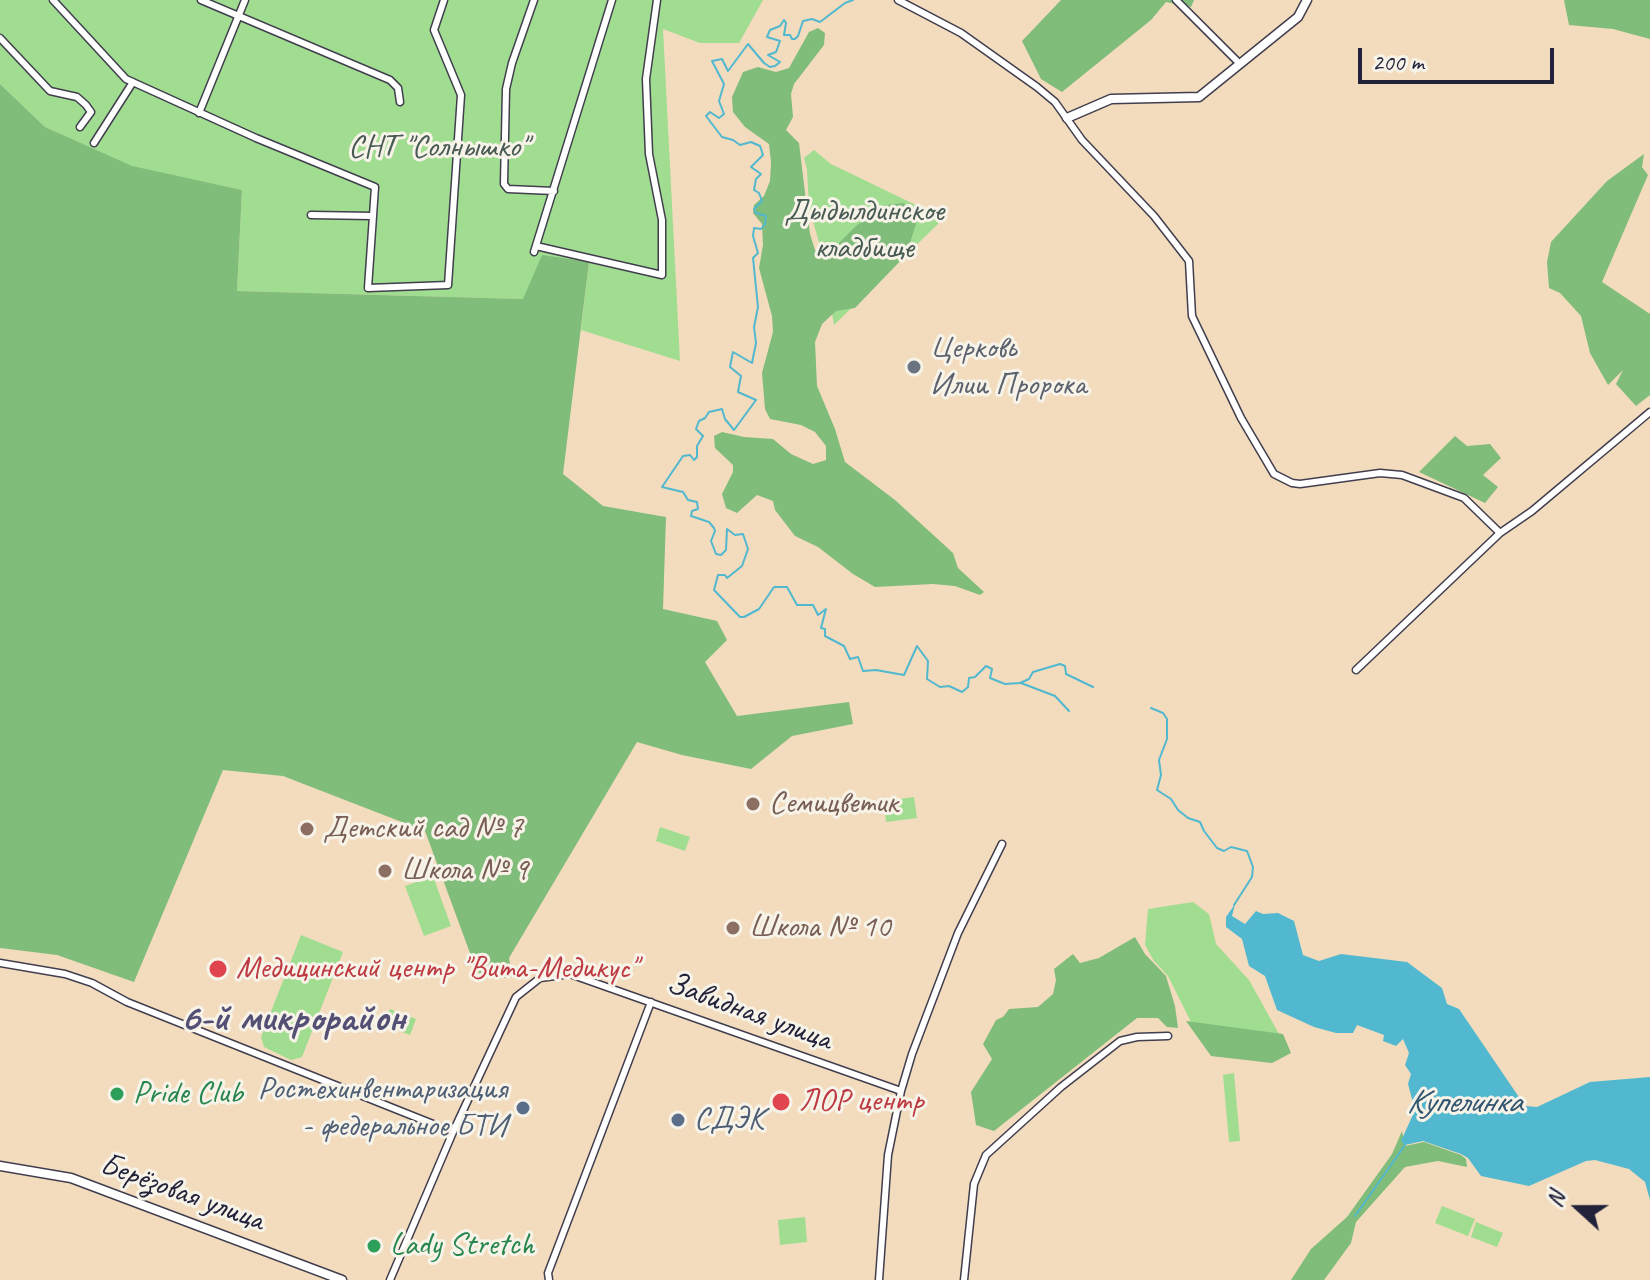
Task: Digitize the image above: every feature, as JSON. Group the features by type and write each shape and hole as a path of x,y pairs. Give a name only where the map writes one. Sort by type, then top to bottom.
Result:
{"street":[{"path":"201,0 390,80 398,88 400,102"},
{"path":"199,113 245,0"},
{"path":"57,1 126,79 375,187 368,288 448,285 461,95 434,30 444,0"},
{"path":"534,0 506,89 504,184 508,189 554,191"},
{"path":"612,0 535,249 662,275 662,220 649,154 646,79 657,0"},
{"path":"898,0 961,33 1037,87 1154,216 1189,261 1192,316 1241,418 1274,474 1300,484 1380,473 1402,475 1464,498 1500,533"},
{"path":"1176,0 1240,64"},
{"path":"1067,118 1111,99 1199,97 1298,17 1307,0"},
{"path":"0,38 50,91 77,97 86,105 91,112 80,127"},
{"path":"94,143 133,82"},
{"path":"311,215 373,216"},
{"path":"1356,670 1500,533 1650,412"},
{"path":"879,1280 888,1155 901,1091 964,919 1002,844"},
{"path":"0,963 65,974 92,983 127,1002 453,1132"},
{"name":"Завидная улица","path":"390,1280 453,1132 516,997 540,978 570,974 901,1091"},
{"path":"549,1280 548,1273 651,1002"},
{"path":"964,1280 974,1184 986,1155 1061,1087 1120,1041 1168,1036"},
{"name":"Берёзовая улица","path":"0,1166 71,1178 342,1280"}],"green space":[{"name":"СНТ \"Солнышко\"","path":"0,0 763,0 739,43 700,43 663,29 680,361 581,330 589,262 523,299 237,291 242,190 132,167 45,127 0,84"},
{"path":"1061,0 1194,0 1191,7 1166,2 1151,20 1062,92 1041,79 1022,41"},
{"path":"1564,0 1650,0 1650,39 1613,29 1569,25"},
{"path":"818,28 825,33 824,45 794,84 791,94 793,117 786,130 799,143 810,234 815,250 822,255 833,249 856,226 886,205 903,203 916,211 918,218 906,255 855,308 836,311 822,324 815,342 817,386 845,462 895,500 953,553 958,568 984,592 980,595 955,586 933,584 875,587 818,547 795,536 775,510 773,501 757,495 737,513 726,508 722,494 733,472 733,465 715,448 714,436 722,432 773,439 791,454 813,464 826,460 826,446 815,432 801,425 770,419 765,409 762,373 773,332 772,316 759,268 763,245 762,224 753,213 754,205 764,196 770,181 771,162 769,144 745,127 733,112 732,97 743,72 758,67 776,72 789,68 809,32"},
{"path":"0,84 45,127 132,166 242,190 237,291 523,299 542,255 589,262 563,474 603,506 666,517 663,609 717,621 727,640 705,662 737,716 849,702 853,724 792,736 751,769 637,742 509,958 512,977 495,979 477,972 425,831 283,776 223,770 134,982 57,955 0,948"},
{"name":"Дыдылдинское кладбище","path":"814,150 831,164 920,207 939,223 834,325 819,242 809,208 804,158"},
{"path":"1644,154 1642,167 1648,175 1602,282 1650,314 1650,395 1636,406 1616,384 1623,370 1608,385 1590,353 1581,316 1560,293 1549,288 1547,262 1551,242 1607,181"},
{"path":"1455,436 1467,446 1490,444 1501,458 1483,475 1498,487 1485,503 1419,472"},
{"path":"914,797 917,818 886,822 884,801"},
{"path":"660,827 690,837 685,851 656,841"},
{"path":"433,876 451,926 424,936 405,886"},
{"path":"1193,902 1209,914 1216,944 1249,980 1289,1052 1194,1028 1168,976 1145,945 1148,909"},
{"path":"301,935 343,952 302,1057 291,1060 264,1047 261,1037"},
{"path":"1135,937 1145,954 1166,976 1178,1028 1167,1027 1158,1018 1137,1018 994,1131 976,1125 971,1092 992,1059 983,1044 996,1020 1009,1009 1038,1007 1053,994 1056,980 1054,969 1073,954 1080,963 1099,958"},
{"path":"390,1009 416,1019 410,1035 384,1025"},
{"path":"1186,1021 1283,1034 1291,1053 1272,1063 1211,1056"},
{"path":"1234,1073 1240,1141 1229,1142 1223,1075"},
{"path":"1402,1131 1405,1146 1424,1142 1461,1155 1466,1159 1467,1167 1438,1161 1405,1167 1356,1222 1351,1243 1324,1280 1291,1280 1311,1249 1347,1217 1392,1154"},
{"path":"1442,1206 1475,1219 1468,1236 1435,1223"},
{"path":"805,1217 807,1242 780,1245 778,1220"},
{"path":"1476,1222 1503,1233 1497,1247 1471,1237"}],"water":[{"name":"Купелинка","path":"1235,904 1232,916 1245,924 1256,911 1278,913 1294,921 1303,955 1319,961 1341,954 1407,962 1442,988 1447,1004 1459,1009 1525,1106 1537,1107 1590,1082 1650,1077 1650,1200 1645,1182 1629,1169 1595,1160 1529,1186 1481,1176 1468,1158 1423,1141 1405,1145 1401,1141 1415,1110 1408,1084 1411,1074 1405,1065 1409,1053 1403,1039 1396,1046 1383,1041 1384,1035 1357,1025 1353,1033 1336,1033 1314,1027 1277,1010 1265,976 1249,966 1242,939 1226,927 1226,917"}],"waterway":[{"name":"Купелинка","path":"853,0 820,22 812,19 803,21 795,39 784,35 784,20 780,26 770,30 767,37 780,41 776,52 768,55 780,62 775,66 764,63 748,44 728,71 722,59 712,61 724,84 719,101 724,114 719,118 710,112 706,116 722,137 740,145 751,142 760,146 763,155 751,167 761,174 756,179 754,190 762,201 754,209 756,213 766,216 765,224 761,229 754,228 753,236 758,253 753,258 758,307 754,327 756,343 752,363 733,352 730,367 741,376 738,392 756,400 734,430 722,409 709,412 699,421 696,429 703,436 697,446 697,457 694,460 690,455 683,456 662,487 683,492 688,500 697,502 698,509 692,511 691,516 709,522 714,528 711,541 716,554 721,555 726,550 727,529 735,535 743,534 748,549 742,566 727,578 718,575 714,590 740,617 759,609 774,587 787,587 797,605 813,605 818,615 826,609 821,628 825,629 825,636 844,646 850,659 858,657 863,671 904,675 917,646 928,661 927,679 940,687 949,686 962,692 968,687 969,678 975,677 986,666 992,669 990,678 1005,684 1020,683 1029,679 1033,672 1060,664 1065,666 1066,674 1093,687"},
{"path":"1021,683 1055,696 1069,711"},
{"name":"Купелинка","path":"1151,708 1163,713 1167,719 1167,739 1159,760 1161,775 1157,790 1171,799 1188,818 1200,822 1217,848 1247,851 1253,867 1252,877 1234,905"},
{"path":"1355,1216 1405,1145"}],"place":[{"name":"Церковь Илии Пророка","path":"914,367"},
{"name":"Семицветик","path":"753,804"},
{"name":"Детский сад № 7","path":"307,829"},
{"name":"Школа № 9","path":"385,871"},
{"name":"Школа № 10","path":"733,928"},
{"name":"Медицинский центр \"Вита-Медикус\"","path":"218,969"},
{"name":"Pride Club","path":"117,1094"},
{"name":"ЛОР центр","path":"781,1102"},
{"name":"Ростехинвентаризация - федеральное БТИ","path":"523,1108"},
{"name":"СДЭК","path":"678,1120"},
{"name":"Lady Stretch","path":"374,1246"}],"district":[{"name":"6-й микрорайон","path":"293,1020"}]}
